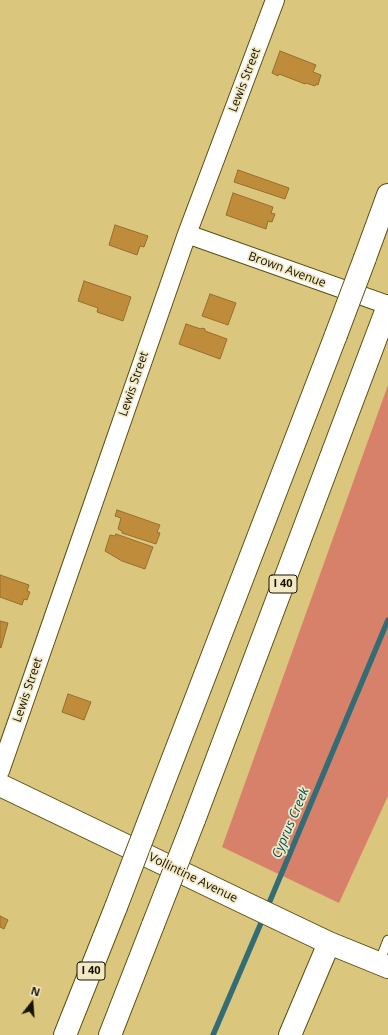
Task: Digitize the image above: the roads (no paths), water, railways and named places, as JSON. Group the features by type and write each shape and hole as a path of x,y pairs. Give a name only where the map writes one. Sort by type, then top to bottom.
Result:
{"main road":[{"name":"I 40","path":"65,1035 116,907 336,335 387,197"},
{"name":"I 40","path":"110,1035 194,820 388,305"},
{"name":"Vollintine Avenue","path":"0,785 298,928 383,965"},
{"path":"290,1035 329,942"}],"street":[{"name":"Lewis Street","path":"0,771 186,234 275,0"},
{"name":"Brown Avenue","path":"186,234 388,305"}],"lane":[{"path":"383,965 388,940"}],"waterway":[{"name":"Cyprus Creek","path":"267,908 388,620"},
{"name":"Cyprus Creek","path":"213,1035 264,916"}]}
